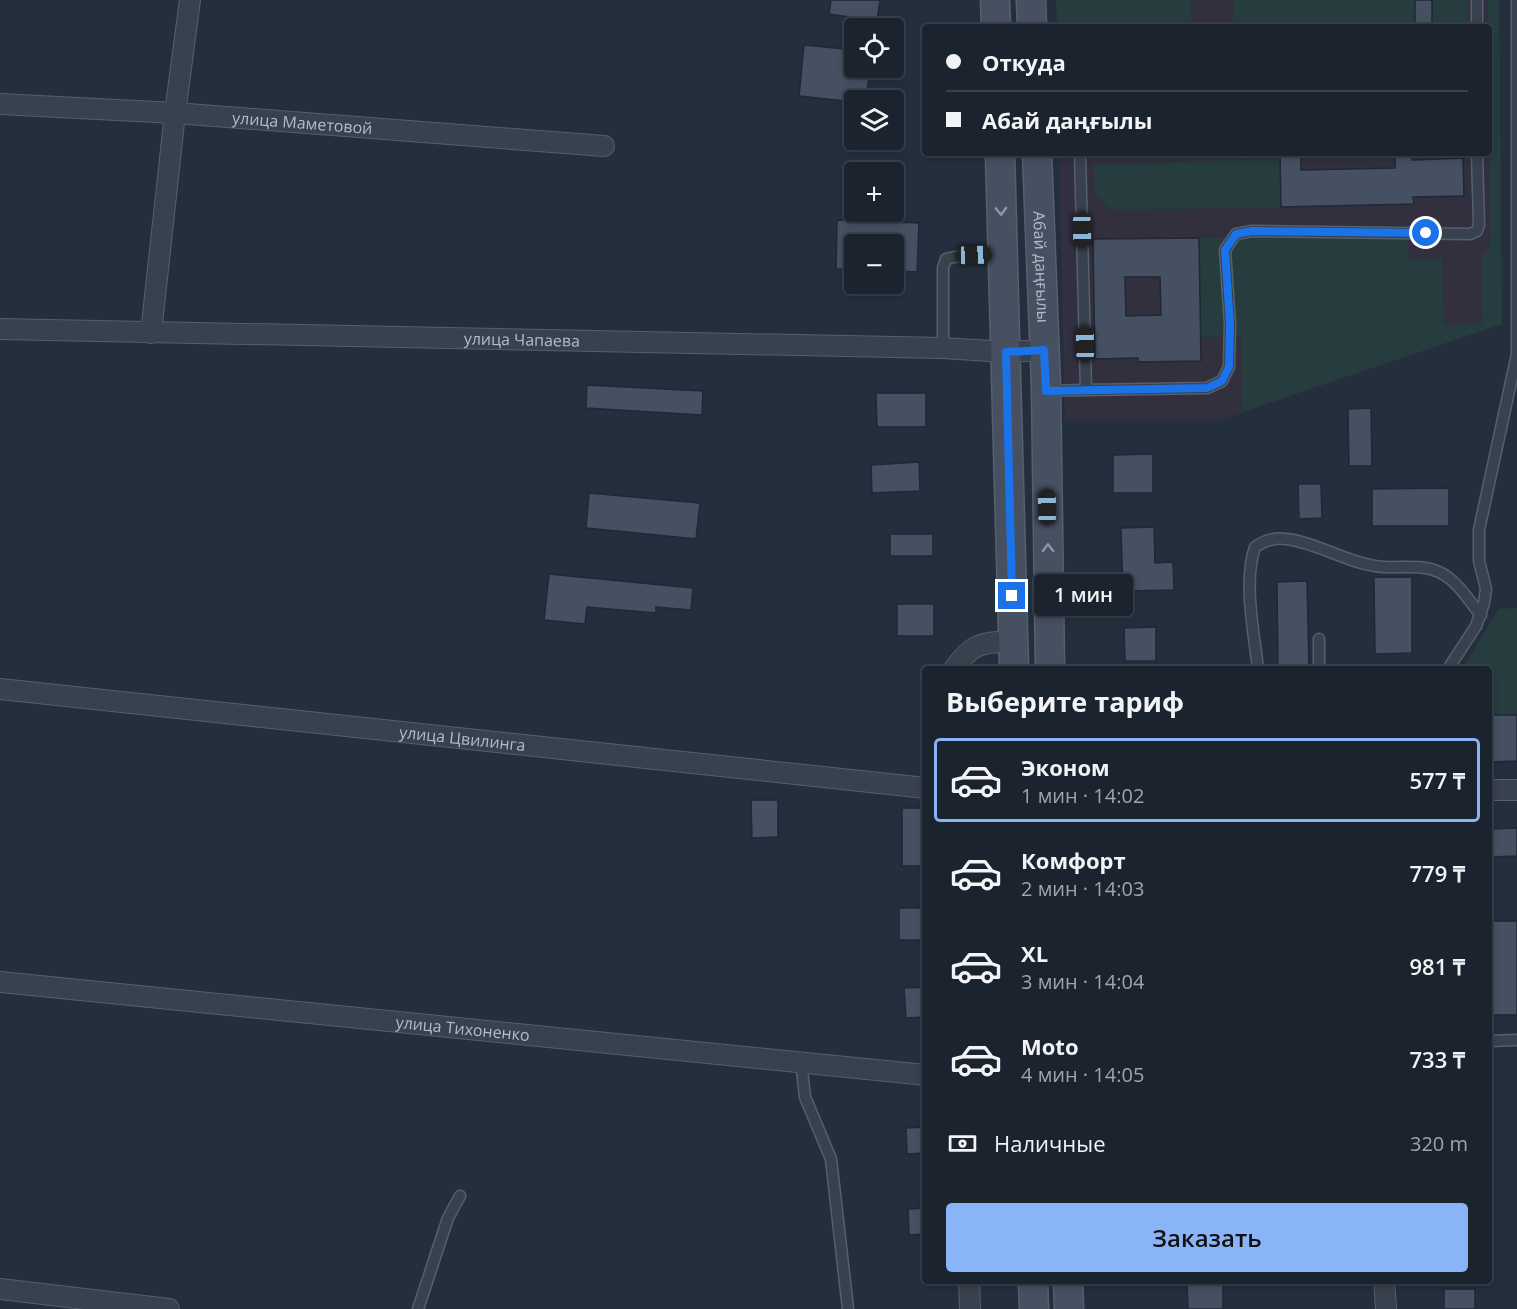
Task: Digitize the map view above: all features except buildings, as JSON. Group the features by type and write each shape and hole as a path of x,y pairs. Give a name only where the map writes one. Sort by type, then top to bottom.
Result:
{"street":[{"path":"151,333 175,112 190,0"},
{"path":"995,0 996,24"},
{"path":"1031,0 1032,24"},
{"name":"улица Маметовой","path":"0,104 175,112 604,146"},
{"path":"1000,156 1014,666"},
{"name":"Абай даңғылы","path":"1037,156 1046,391 1050,666"},
{"name":"улица Чапаева","path":"0,329 943,348 1006,352 1044,350"},
{"path":"956,666 964,655 982,643 1013,641"},
{"name":"улица Цвилинга","path":"0,689 922,788"},
{"path":"1492,790 1517,790"},
{"name":"улица Тихоненко","path":"0,982 922,1075"},
{"path":"969,1284 970,1309"},
{"path":"1033,1284 1034,1309"},
{"path":"1068,1284 1069,1309"},
{"path":"1384,1284 1386,1309"},
{"path":"0,1289 169,1309"}],"lane":[{"path":"1477,0 1477,24"},
{"path":"1450,666 1481,615 1486,589 1479,561 1479,530 1517,354 1517,0"},
{"path":"1080,156 1086,390"},
{"path":"1046,391 1207,388 1222,381 1229,367 1230,324 1225,250 1236,234 1252,231 1470,234 1477,231 1479,225 1477,156"},
{"path":"943,348 943,268 946,259 954,256 1003,254"},
{"path":"1258,666 1251,604 1252,555 1256,547 1272,538 1285,538 1305,543 1373,565 1430,568 1442,573 1453,582 1481,615"},
{"path":"1319,639 1319,666"},
{"path":"1492,1041 1517,1040"},
{"path":"801,1061 806,1097 831,1159 848,1309"},
{"path":"418,1309 448,1218 460,1196"}],"shaded area":[{"path":"1056,0 1499,0 1502,324 1217,421 1065,421 1059,156 1492,156 1492,24 1057,24"}],"green space":[{"path":"1056,0 1191,0 1191,24 1057,24"},
{"path":"1233,0 1467,0 1468,24 1233,24"},
{"path":"1488,0 1499,0 1502,324 1242,412 1241,337 1201,337 1199,238 1408,235 1408,259 1442,258 1444,325 1482,324 1481,256 1490,248 1489,156 1492,156 1492,24 1488,24"},
{"path":"1280,159 1281,207 1111,210 1095,194 1093,164"},
{"path":"1517,608 1517,715 1492,715 1492,666 1464,666 1499,609"}],"route":[{"path":"1012,596 1006,352 1044,350 1046,391 1207,388 1222,381 1229,367 1230,324 1225,250 1236,234 1252,231 1426,233"}]}
